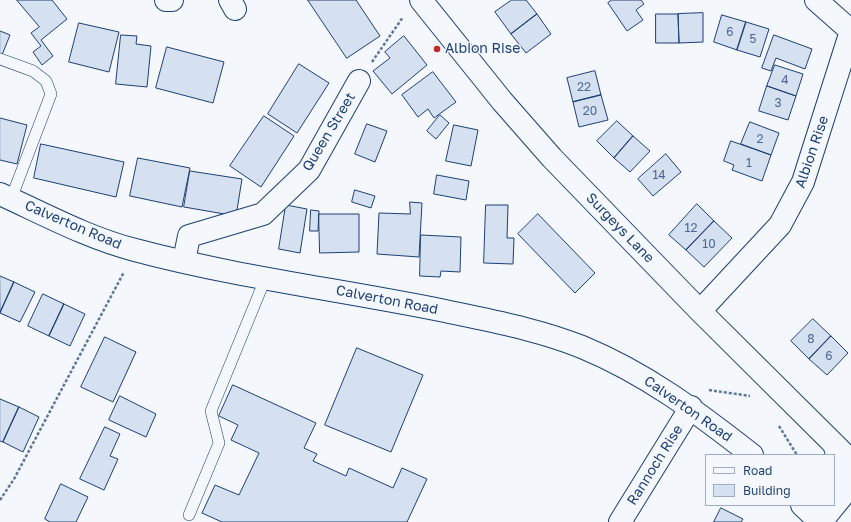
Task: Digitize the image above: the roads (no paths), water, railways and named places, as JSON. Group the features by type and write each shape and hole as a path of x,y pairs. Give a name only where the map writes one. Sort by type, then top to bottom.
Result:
{"street":[{"path":"166,0 172,0"},
{"name":"Albion Rise","path":"700,311 780,225 803,182 851,31 816,0"},
{"name":"Surgeys Lane","path":"422,2 502,101 552,158 700,311 851,461"},
{"name":"Queen Street","path":"184,261 189,236 263,214 298,182 308,170 359,81"},
{"name":"Calverton Road","path":"6,197 112,244 184,261 370,296 535,330 582,347 637,373 691,407 751,454"},
{"name":"Rannoch Rise","path":"620,522 691,407"},
{"path":"833,443 841,468 842,495 835,504"},
{"path":"803,506 820,522 833,506"}],"lane":[{"path":"0,59 33,71 46,81 51,94 6,197"},
{"path":"189,515 218,443 211,411 266,277"}],"place":[{"name":"Albion Rise","path":"437,49"}]}
